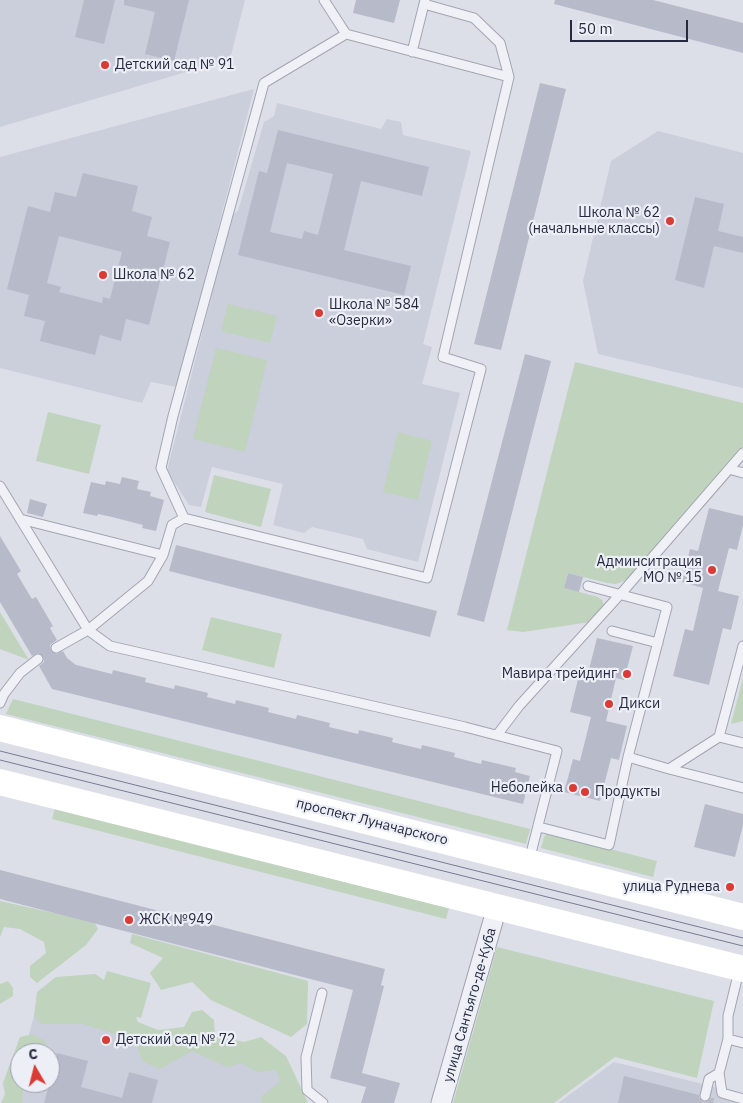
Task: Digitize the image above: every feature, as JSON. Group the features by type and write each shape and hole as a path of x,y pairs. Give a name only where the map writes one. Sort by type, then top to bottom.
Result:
{"main road":[{"name":"проспект Луначарского","path":"0,728 743,916"},
{"path":"0,782 741,968"}],"street":[{"name":"улица Сантьяго-де-Куба","path":"442,1103 498,907"}],"lane":[{"path":"324,0 346,34 509,77"},
{"path":"56,648 88,630 148,581 163,555 172,525 184,518 427,578 481,369 443,357 509,77 500,43 474,18 425,2 412,52"},
{"path":"184,518 161,468 173,416 264,83 346,34"},
{"path":"497,734 519,706 620,595 743,453"},
{"path":"729,469 743,473"},
{"path":"0,486 88,630 110,646 497,734 558,751 529,862"},
{"path":"20,519 163,555"},
{"path":"539,827 609,845 628,757 667,607 588,586"},
{"path":"612,631 658,643"},
{"path":"669,769 719,737 743,646"},
{"path":"0,704 4,694 20,673 38,660"},
{"path":"719,737 743,743"},
{"path":"628,757 743,788"},
{"path":"741,968 728,1016 728,1039 719,1073 722,1093 743,1101"},
{"path":"322,993 306,1057 307,1090 323,1103"},
{"path":"728,1039 743,1043"},
{"path":"705,1096 709,1079 719,1073"}],"shaded area":[{"name":"Детский сад № 91","path":"0,0 245,0 230,59 0,127"},
{"name":"Школа № 62","path":"254,89 177,387 151,382 142,403 0,368 0,157"},
{"name":"Школа № 584 «Озерки»","path":"277,103 381,129 387,119 401,122 403,135 471,151 423,344 432,347 422,384 460,393 418,562 367,549 363,539 312,527 304,533 273,525 283,484 212,467 201,507 189,505 167,471 232,215 238,211 264,122 274,116"},
{"name":"Школа № 62 (начальные классы)","path":"658,131 743,153 743,388 598,354 583,281 611,161"},
{"name":"Детский сад № 72","path":"38,1001 290,1067 281,1103 11,1103 16,1093 60,1093 60,1043 27,1043"},
{"path":"614,1062 743,1094 743,1103 558,1103"}],"green space":[{"path":"228,304 277,316 270,343 221,331"},
{"path":"216,348 267,360 245,452 193,439"},
{"path":"575,362 743,403 743,447 631,576 616,584 568,573 564,588 598,597 602,600 604,605 602,609 590,622 523,632 507,630"},
{"path":"48,412 101,425 89,474 36,461"},
{"path":"398,432 432,441 418,500 383,492"},
{"path":"214,475 271,489 261,527 205,512"},
{"path":"0,612 29,660 0,649"},
{"path":"211,617 282,634 274,668 202,650"},
{"path":"743,678 743,721 731,724"},
{"path":"13,699 530,829 526,844 6,714"},
{"path":"55,808 449,908 446,919 52,819"},
{"path":"547,834 657,861 653,877 541,848 544,837"},
{"path":"0,901 94,922 98,929 86,945 37,983 30,977 30,966 46,953 44,942 20,929 4,927 0,937"},
{"path":"132,934 308,981 307,1024 291,1037 211,1000 192,982 161,990 150,973 163,958 130,943"},
{"path":"497,947 714,1001 697,1078 615,1057 554,1103 453,1103"},
{"path":"107,971 151,983 141,1018 136,1017 138,1022 158,1030 184,1027 192,1012 202,1010 214,1020 215,1036 244,1042 261,1037 286,1056 308,1103 261,1103 262,1096 281,1081 276,1070 257,1072 241,1063 227,1067 192,1051 160,1069 142,1061 135,1040 83,1024 41,1024 34,1016 37,992 56,977 95,974 104,980"},
{"path":"8,981 13,988 13,996 0,1004 0,984"},
{"path":"33,1034 46,1043 18,1043 20,1037"},
{"path":"10,1064 10,1093 23,1093 22,1103 1,1103 5,1094 3,1083"}],"building":[{"path":"84,0 115,0 104,44 75,37"},
{"path":"124,0 189,0 174,61 145,54 155,12 124,5"},
{"path":"356,0 400,0 394,23 353,13"},
{"path":"555,0 653,0 743,23 743,53 554,4"},
{"path":"540,83 566,89 501,350 474,344"},
{"path":"278,130 429,167 422,196 361,181 344,250 411,266 404,295 238,255 259,171 267,173","holes":["287,163 333,174 318,235 304,231 302,239 270,232"]},
{"path":"83,173 138,186 132,211 152,217 147,236 170,242 149,325 126,319 121,341 100,335 95,355 40,341 45,321 24,316 29,295 7,289 28,206 50,212 55,192 76,197","holes":["59,236 122,252 110,299 103,297 102,303 59,292 61,287 47,283"]},
{"path":"695,197 724,204 718,231 743,237 743,253 714,246 704,288 675,280"},
{"path":"525,354 551,361 484,622 457,615"},
{"path":"122,477 139,481 137,489 151,492 150,496 164,500 156,531 142,528 143,525 112,517 83,513 91,482 105,485 106,481 120,484"},
{"path":"30,499 47,504 43,517 27,513"},
{"path":"709,508 743,516 743,525 737,550 729,548 718,591 739,596 731,630 723,628 709,685 673,676 685,629 693,631 703,588 682,582 690,549 698,551"},
{"path":"0,536 21,571 17,574 32,599 36,597 53,626 50,628 57,640 50,645 51,651 56,654 63,651 67,658 76,665 112,674 113,670 146,678 145,682 174,689 175,685 208,693 207,697 235,704 236,700 269,708 268,712 296,719 297,715 330,723 329,727 358,734 359,730 393,738 392,742 421,749 422,745 455,753 454,757 481,764 482,760 516,768 515,772 530,776 523,804 52,689 39,666 44,662 43,656 38,653 32,656 0,602"},
{"path":"176,545 437,611 430,637 169,571"},
{"path":"568,573 583,577 579,592 564,588"},
{"path":"597,638 633,646 624,680 616,678 606,721 627,726 619,760 611,758 600,801 564,792 573,759 580,761 591,717 570,712 578,679 586,681"},
{"path":"705,804 743,814 743,825 735,857 694,847"},
{"path":"0,870 385,969 381,985 384,986 362,1073 400,1083 394,1103 361,1103 366,1087 330,1078 353,990 0,899"},
{"path":"60,1054 88,1061 81,1087 122,1098 129,1072 158,1080 152,1103 44,1103 47,1093 60,1093"},
{"path":"624,1076 699,1095 703,1102 714,1098 713,1103 618,1103"}],"tram line":[{"path":"0,751 743,938"},
{"path":"0,760 743,946"}],"place":[{"name":"Детский сад № 91","path":"105,65"},
{"name":"Школа № 62 (начальные классы)","path":"670,221"},
{"name":"Школа № 62","path":"103,275"},
{"name":"Школа № 584 «Озерки»","path":"319,313"},
{"name":"Админситрация МО № 15","path":"712,570"},
{"name":"Мавира трейдинг","path":"627,674"},
{"name":"Дикси","path":"609,704"},
{"name":"Неболейка","path":"573,788"},
{"name":"Продукты","path":"585,792"},
{"name":"улица Руднева","path":"730,887"},
{"name":"ЖСК №949","path":"129,920"},
{"name":"Детский сад № 72","path":"106,1040"}]}
